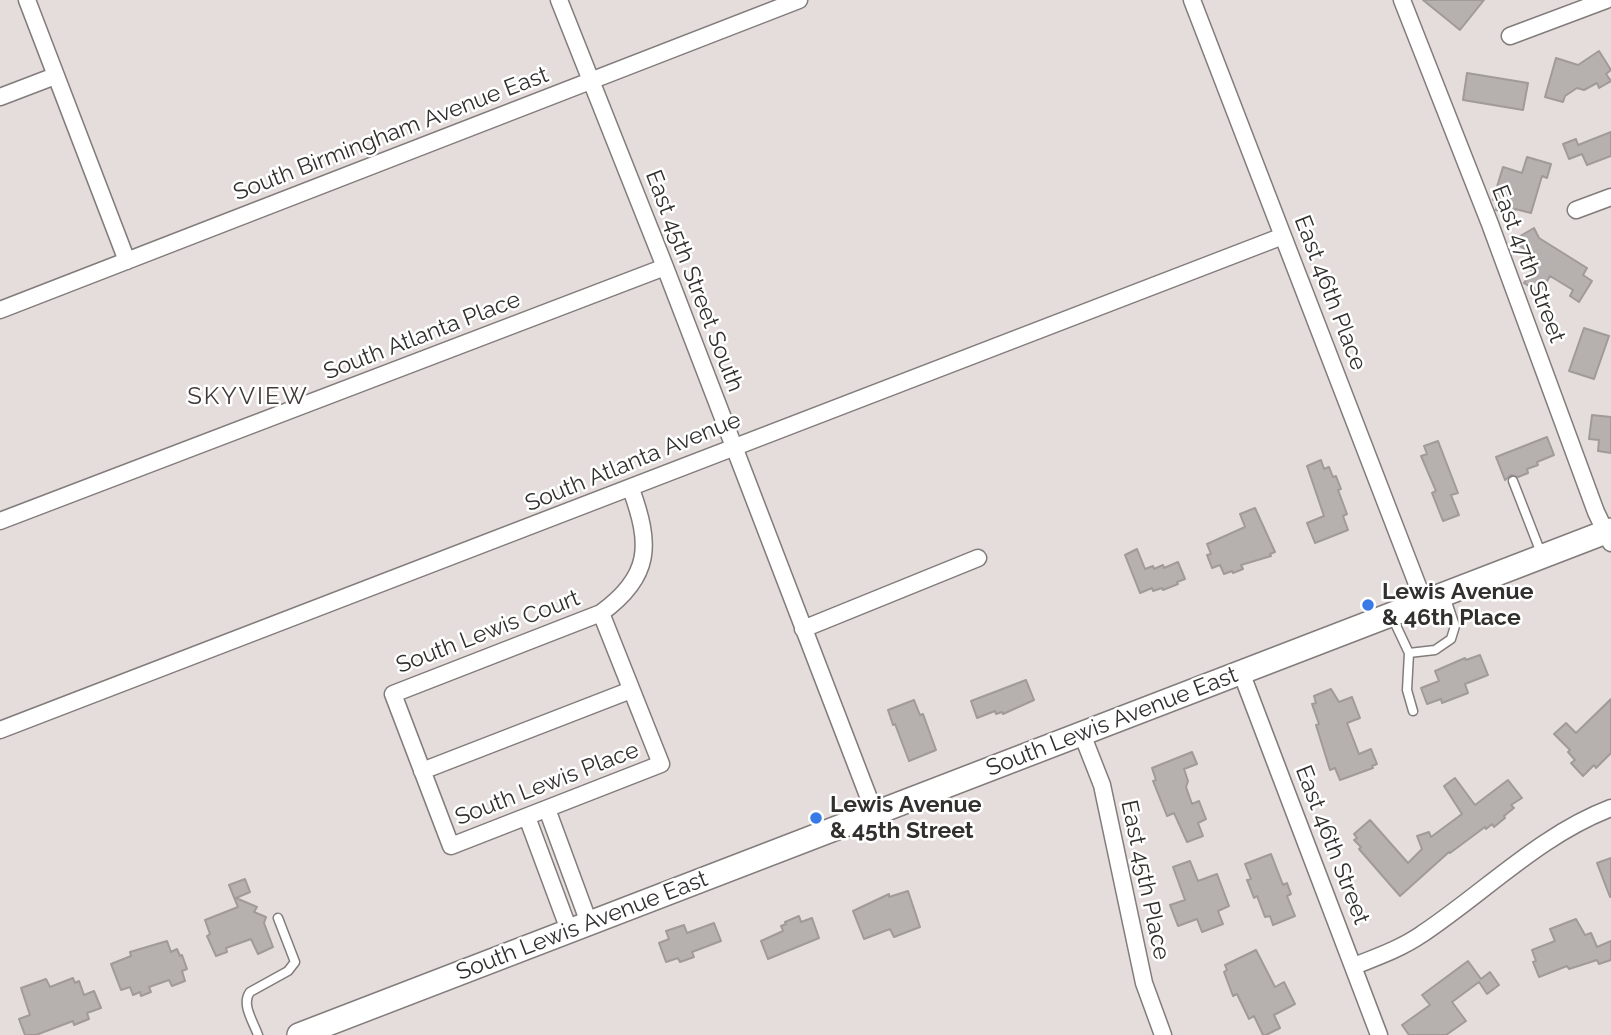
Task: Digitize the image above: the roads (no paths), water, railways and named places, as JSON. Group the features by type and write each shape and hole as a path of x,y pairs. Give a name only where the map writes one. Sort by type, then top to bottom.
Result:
{"main road":[{"name":"South Lewis Avenue East","path":"299,1035 1542,557 1609,535"}],"street":[{"path":"27,0 127,261"},
{"name":"East 45th Street South","path":"559,0 665,267 875,814"},
{"name":"South Birmingham Avenue East","path":"0,310 799,0"},
{"name":"East 46th Place","path":"1192,0 1283,236 1435,598"},
{"name":"East 47th Street","path":"1402,0 1596,512 1609,535"},
{"path":"1510,36 1606,0"},
{"path":"0,97 55,76"},
{"path":"1576,210 1611,197"},
{"name":"South Atlanta Avenue","path":"0,730 1283,236"},
{"name":"South Atlanta Place","path":"0,521 665,267"},
{"path":"422,771 631,690 601,613 627,590 643,560 643,527 631,489"},
{"path":"803,629 978,558"},
{"name":"South Lewis Court","path":"422,771 393,694 601,613"},
{"name":"East 46th Street","path":"1241,672 1379,1035"},
{"name":"South Lewis Place","path":"422,771 451,846 527,817 661,764 631,690"},
{"name":"East 45th Place","path":"1082,734 1102,785 1144,983 1160,1030"},
{"path":"1354,966 1420,936 1560,832 1611,808"},
{"path":"547,809 567,863 579,927"},
{"path":"527,817 547,871 579,927"}],"lane":[{"path":"1513,481 1542,557"},
{"path":"1409,653 1435,650 1451,639 1455,626 1435,598"},
{"path":"1391,615 1409,653 1406,690 1413,710"},
{"path":"547,871 567,863"},
{"path":"258,1035 246,1004 247,996 288,971 295,962 278,918"}],"place":[{"name":"Lewis Avenue & 46th Place","path":"1368,605"},
{"name":"Lewis Avenue & 45th Street","path":"816,818"}],"district":[{"name":"SKYVIEW","path":"248,397"}]}
